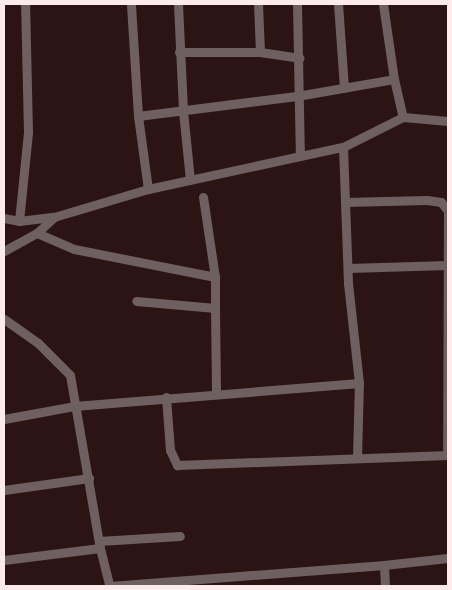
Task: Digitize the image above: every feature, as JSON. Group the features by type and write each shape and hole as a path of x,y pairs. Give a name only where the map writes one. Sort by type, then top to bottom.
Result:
{"street":[{"path":"20,221 28,132 25,4"},
{"path":"178,4 182,110 190,180"},
{"path":"258,4 260,52"},
{"path":"297,4 300,58 298,96 300,156"},
{"path":"338,4 344,88"},
{"path":"384,4 394,79 403,117"},
{"path":"131,5 138,116 148,189"},
{"path":"179,52 260,52 300,58"},
{"path":"138,116 298,96 394,79"},
{"path":"4,218 20,221 54,216 148,189 343,147 403,117 448,121"},
{"path":"343,147 348,268 359,383 357,458"},
{"path":"203,197 215,277 216,393"},
{"path":"166,398 170,450 177,465 448,455 448,211 441,202 407,199 345,202"},
{"path":"4,251 37,233 54,216"},
{"path":"37,233 74,249 215,277"},
{"path":"348,268 447,265"},
{"path":"136,301 215,308"},
{"path":"4,319 8,327 38,343 70,375 99,545 109,586 384,565 448,558"},
{"path":"4,419 74,406 216,393 359,383"},
{"path":"4,490 89,478"},
{"path":"4,560 99,545 180,536"},
{"path":"384,565 385,586"}]}
